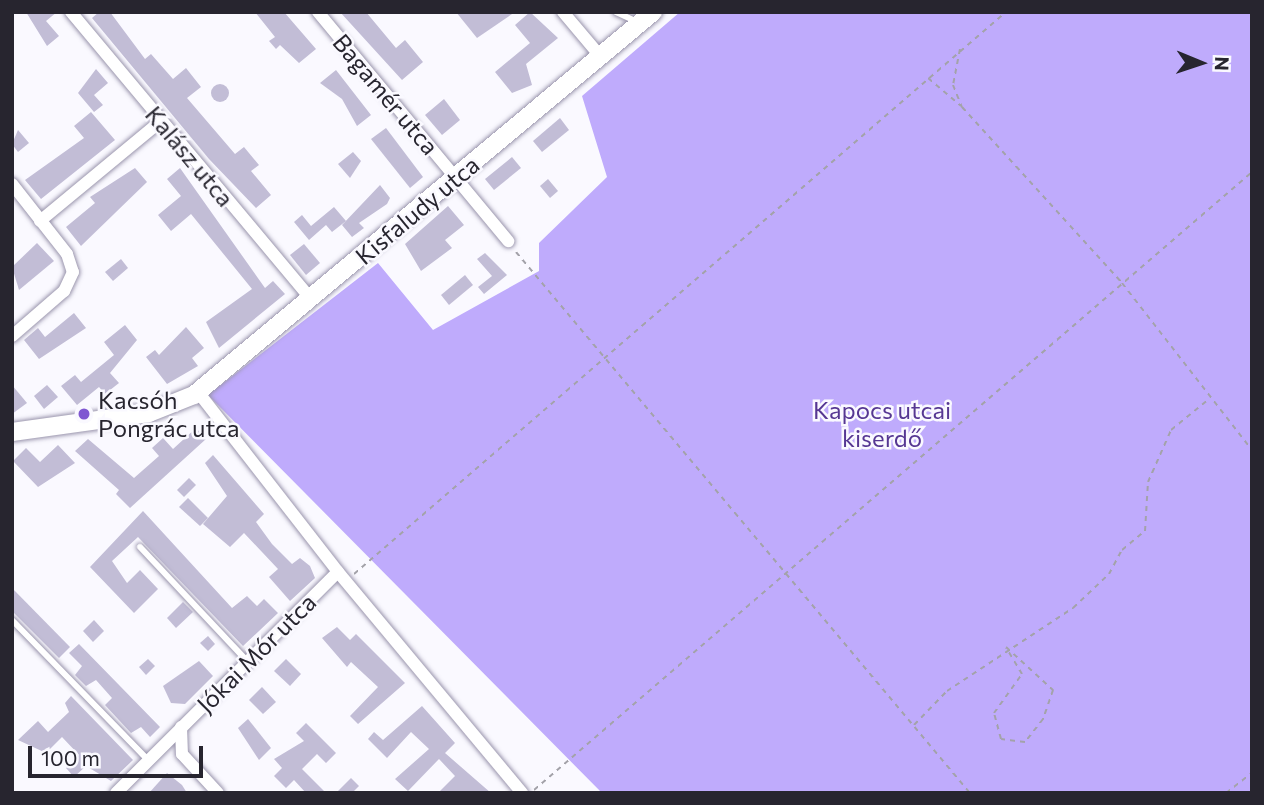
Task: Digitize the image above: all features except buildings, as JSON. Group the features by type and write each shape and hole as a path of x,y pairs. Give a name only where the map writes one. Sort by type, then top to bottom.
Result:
{"street":[{"name":"Kalász utca","path":"71,12 311,299"},
{"name":"Bagamér utca","path":"317,12 508,241"},
{"path":"563,12 601,57"},
{"name":"Kisfaludy utca","path":"12,432 178,404 198,392 647,18"},
{"path":"45,217 161,121"},
{"path":"12,184 45,217 67,254 72,278 12,336"},
{"path":"198,392 342,577 522,793"},
{"name":"Jókai Mór utca","path":"116,793 247,661 342,577"},
{"path":"182,726 187,762"},
{"path":"150,759 170,754 187,762 218,793"}],"lane":[{"path":"617,12 647,18"},
{"path":"140,547 247,661"},
{"path":"12,620 150,759"}],"path":[{"path":"342,577 603,359 926,77 1006,12"},
{"path":"960,49 953,85 961,107"},
{"path":"926,77 961,107 1122,283 1252,450"},
{"path":"531,793 785,568 1252,172"},
{"path":"508,241 603,359 785,568 970,793"},
{"path":"914,725 1006,647 1073,608 1145,531 1148,482 1171,430 1210,398"},
{"path":"1006,647 1054,690 1044,719 1025,742 1001,738 994,713 1022,674 1006,647"},
{"path":"1226,793 1252,774"}],"green space":[{"name":"Kapocs utcai kiserdő","path":"680,12 1252,12 1252,793 602,793 208,395 378,263 433,330 539,271 539,243 607,177 582,96"}],"place":[{"name":"Kacsóh Pongrác utca","path":"84,414"}]}
